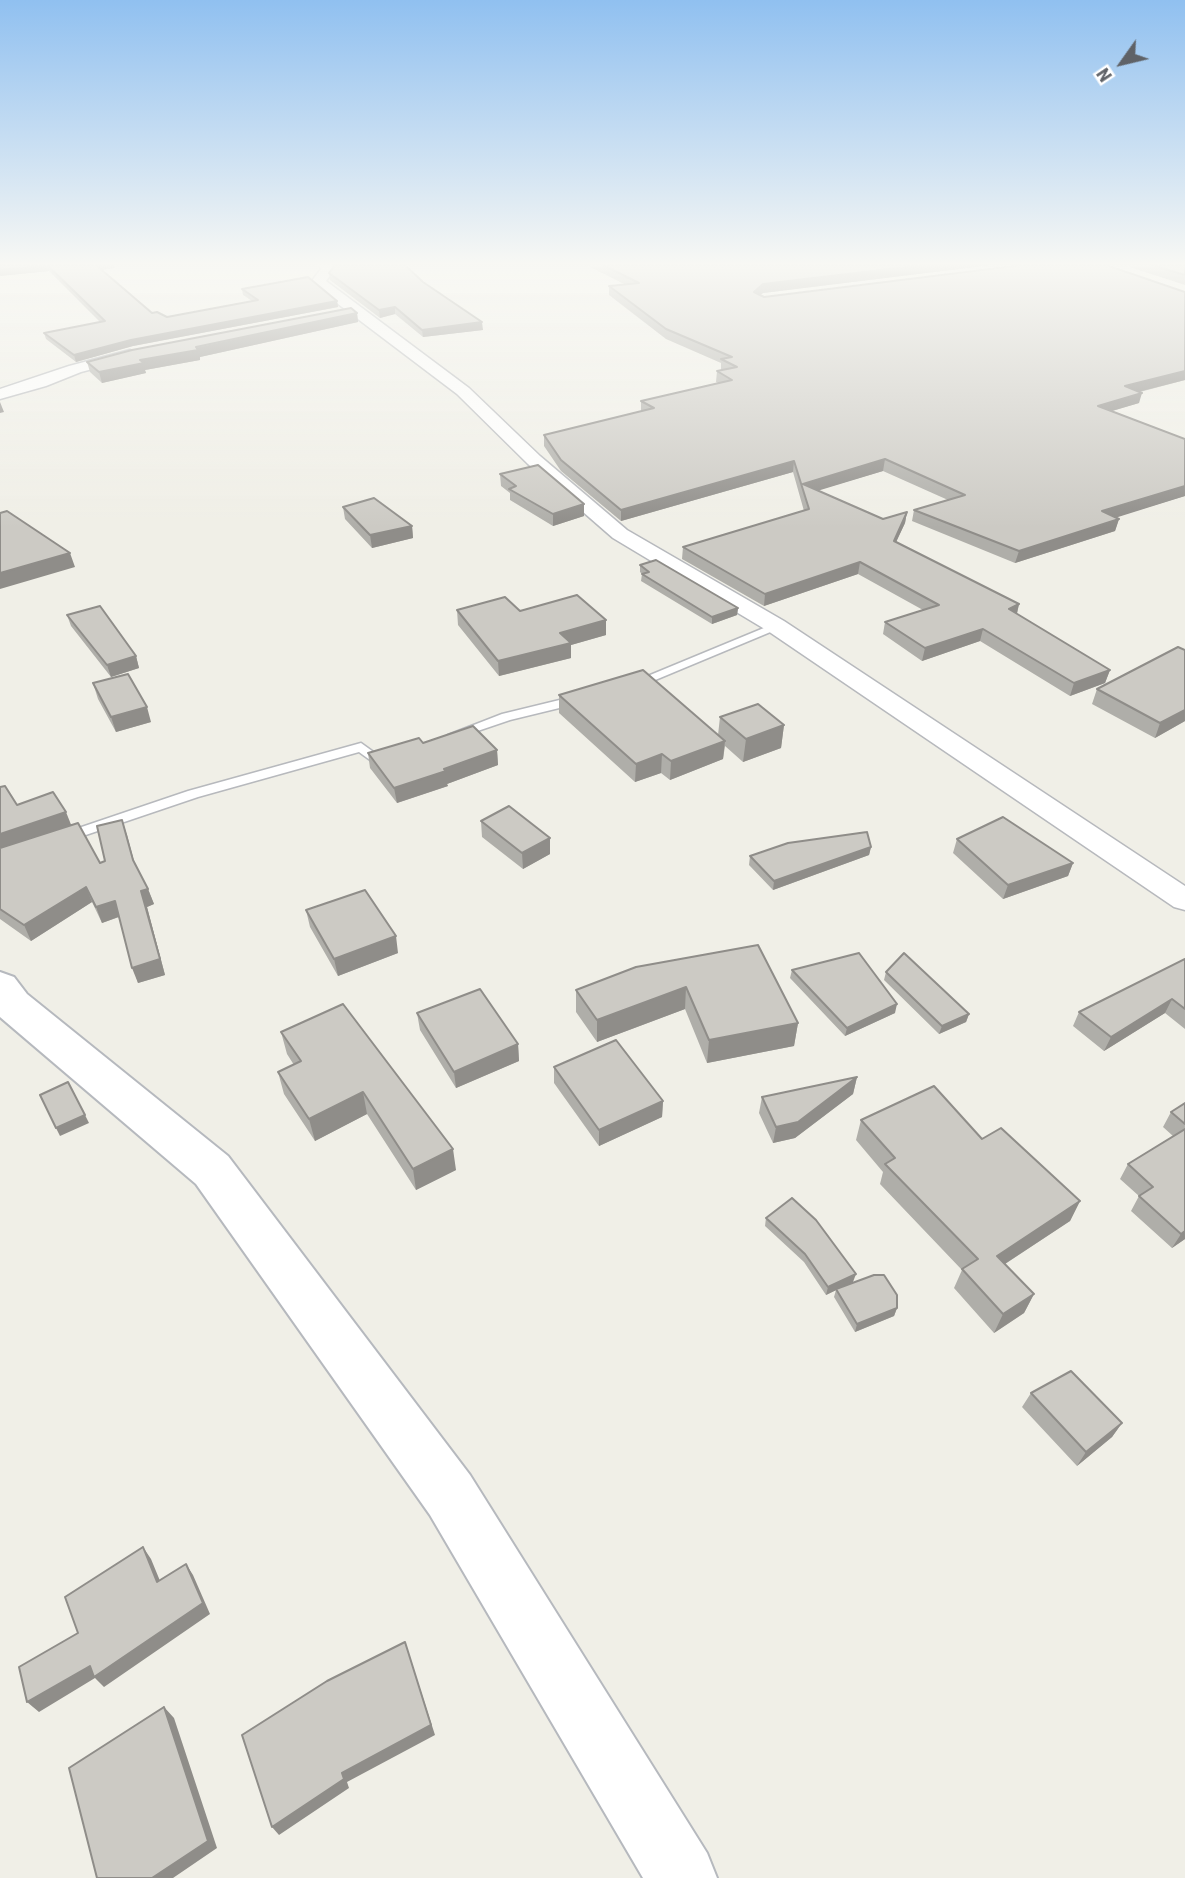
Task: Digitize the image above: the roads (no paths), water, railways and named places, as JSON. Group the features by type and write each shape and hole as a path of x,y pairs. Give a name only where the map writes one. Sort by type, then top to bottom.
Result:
{"main road":[{"path":"0,987 13,1005 212,1170 450,1495 682,1878"}],"street":[{"path":"0,394 40,383 75,369 142,353"},
{"path":"405,353 463,391 534,460 620,534 776,626 1185,900"}],"lane":[{"path":"442,739 506,717 606,692 776,626"},
{"path":"51,842 193,794 360,747 377,761 403,752"}]}
